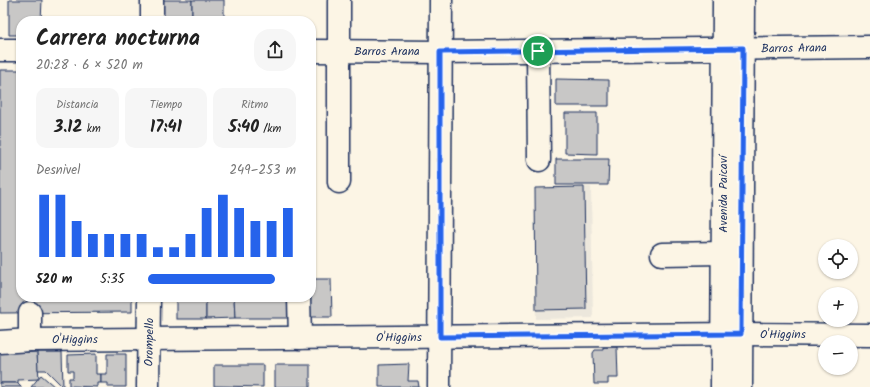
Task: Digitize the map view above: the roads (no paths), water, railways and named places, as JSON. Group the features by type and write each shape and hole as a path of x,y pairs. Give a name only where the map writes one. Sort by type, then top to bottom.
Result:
{"main road":[{"path":"152,0 152,16"},
{"path":"339,0 339,182"},
{"path":"439,387 441,0"},
{"name":"Avenida Paicaví","path":"722,387 732,334 733,48 724,0"},
{"name":"Avenida Paicaví","path":"741,387 732,334 722,253 733,48 743,0"},
{"name":"Barros Arana","path":"316,51 440,52 870,47"},
{"path":"0,50 16,50"},
{"path":"538,51 539,160"},
{"path":"662,254 722,253"},
{"name":"Orompello","path":"148,387 149,302"},
{"path":"300,302 300,338"},
{"path":"0,333 30,340 30,313"},
{"name":"O'Higgins","path":"0,342 30,340 732,334 870,335"}]}
